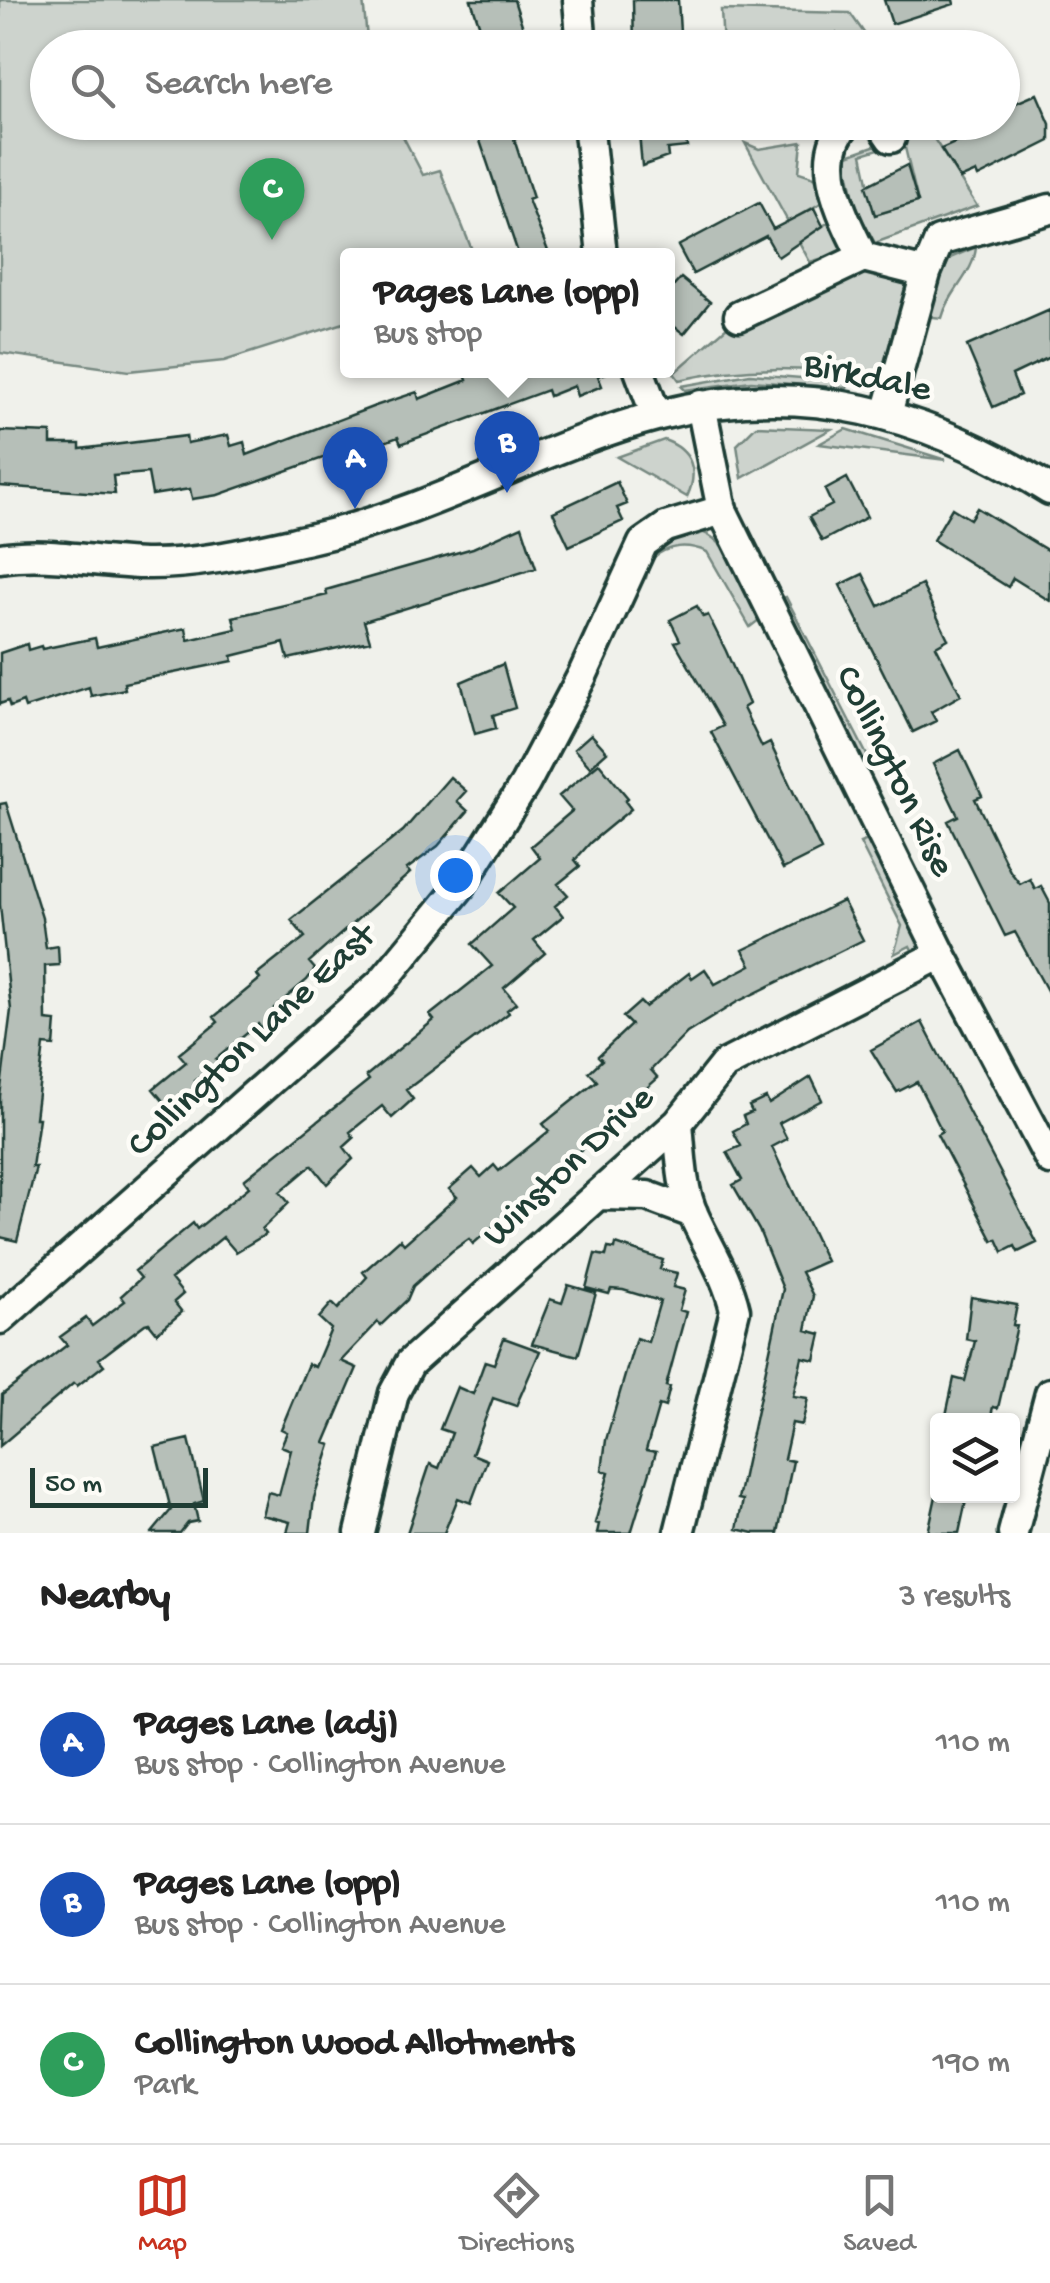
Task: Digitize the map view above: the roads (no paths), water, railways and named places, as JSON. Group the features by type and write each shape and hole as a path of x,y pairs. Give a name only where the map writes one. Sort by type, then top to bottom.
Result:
{"street":[{"path":"578,0 580,30"},
{"path":"590,140 601,248"},
{"path":"836,140 832,166 840,210 863,257"},
{"path":"887,414 926,273 939,241 1050,209"},
{"path":"739,316 863,257 926,273"},
{"path":"641,378 656,415"},
{"name":"Birkdale","path":"0,558 39,555 144,564 201,562 314,538 415,507 656,415 701,405 794,398 887,414 954,437 1050,490"},
{"name":"Collington Rise","path":"701,405 722,510 941,954 1042,1127 1050,1160"},
{"name":"Collington Lane East","path":"0,1318 382,982 460,887 524,784 582,676 642,543 666,526 722,510"},
{"name":"Winston Drive","path":"360,1533 394,1393 410,1363 678,1124 724,1065 941,954"},
{"path":"678,1124 682,1171 693,1214 727,1276 734,1310 679,1533"},
{"path":"601,1195 647,1196 693,1214"},
{"path":"1013,1533 1050,1393"}],"place":[{"name":"Collington Wood Allotments","path":"272,240"},
{"name":"Pages Lane (opp)","path":"507,493"},
{"name":"Pages Lane (adj)","path":"355,509"}]}
